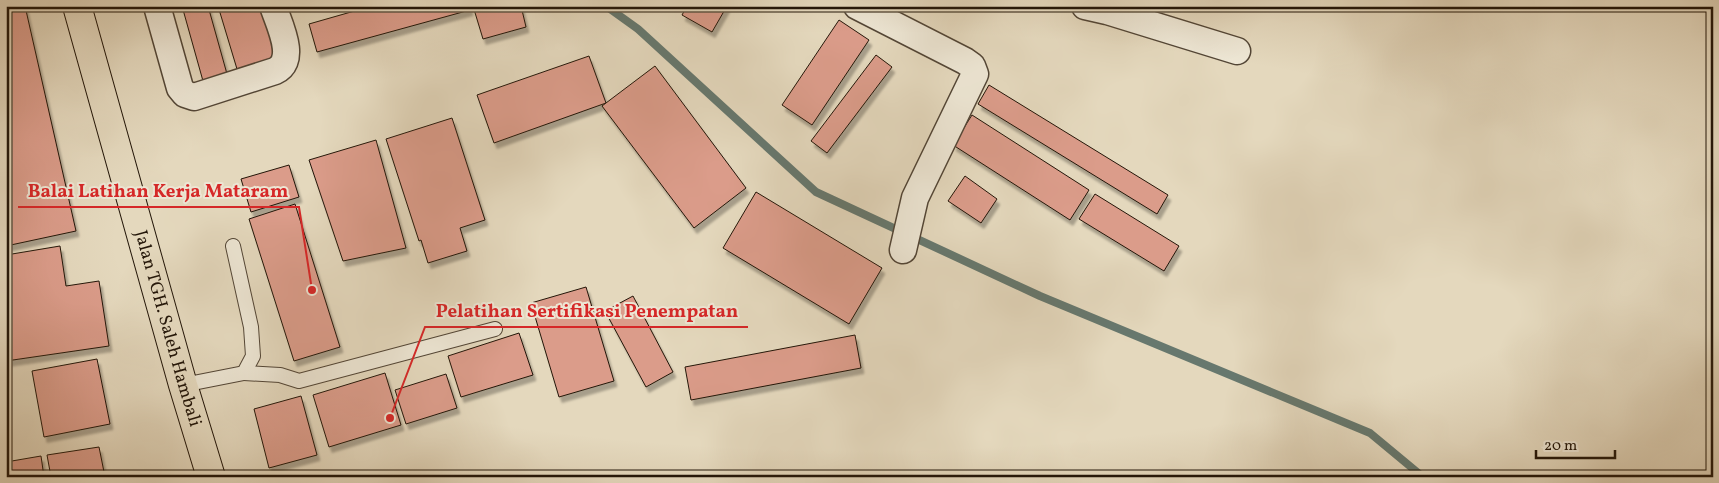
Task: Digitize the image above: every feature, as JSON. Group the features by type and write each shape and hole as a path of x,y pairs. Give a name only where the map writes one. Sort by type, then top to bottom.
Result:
{"highway":[{"name":"Jalan TGH. Saleh Hambali","path":"77,6 211,477"}],"street":[{"path":"157,6 180,88 185,94 194,97 274,71 282,66 287,51 273,6"},
{"path":"858,6 965,61 972,66 974,74 915,198 903,250"},
{"path":"1085,6 1237,51"}],"lane":[{"path":"232,246 251,327 253,356 244,374"},
{"path":"183,384 244,374 280,375 299,382 495,329"}],"building":[{"path":"6,6 25,6 76,231 6,246"},
{"path":"182,6 208,6 227,74 203,81"},
{"path":"218,6 262,6 277,58 237,69"},
{"path":"372,6 469,6 470,10 317,52 309,24"},
{"path":"473,6 521,6 526,27 483,39"},
{"path":"687,6 727,6 712,32 682,15"},
{"path":"839,20 869,40 812,125 782,105"},
{"path":"876,55 892,67 827,153 811,141"},
{"path":"589,56 606,103 494,143 477,95"},
{"path":"655,66 746,188 694,228 602,106"},
{"path":"989,85 1168,195 1157,214 978,104"},
{"path":"972,115 1089,190 1070,220 953,145"},
{"path":"452,118 485,220 460,228 467,251 428,263 386,139"},
{"path":"376,140 406,248 343,261 309,160"},
{"path":"289,165 299,197 251,212 241,179"},
{"path":"965,176 997,199 981,223 948,201"},
{"path":"756,192 882,268 849,324 723,248"},
{"path":"1095,194 1179,246 1164,271 1079,219"},
{"path":"295,204 340,347 294,361 249,219"},
{"path":"60,246 66,286 99,281 109,346 6,361 6,255"},
{"path":"586,287 614,381 559,397 531,303"},
{"path":"633,296 673,372 646,387 605,311"},
{"path":"519,333 533,375 461,397 448,356"},
{"path":"855,335 861,368 691,400 685,367"},
{"path":"97,359 110,424 44,437 32,371"},
{"path":"385,373 401,425 329,447 313,395"},
{"path":"446,374 457,408 406,424 395,390"},
{"path":"301,396 317,455 269,468 254,409"},
{"path":"99,447 105,477 51,477 47,455"},
{"path":"41,456 44,477 7,477 6,462"}],"waterway":[{"path":"606,6 638,29 816,192 1040,296 1370,433 1423,477"}],"place":[{"name":"Balai Latihan Kerja Mataram","path":"312,290"},
{"name":"Pelatihan Sertifikasi Penempatan","path":"390,418"}]}
